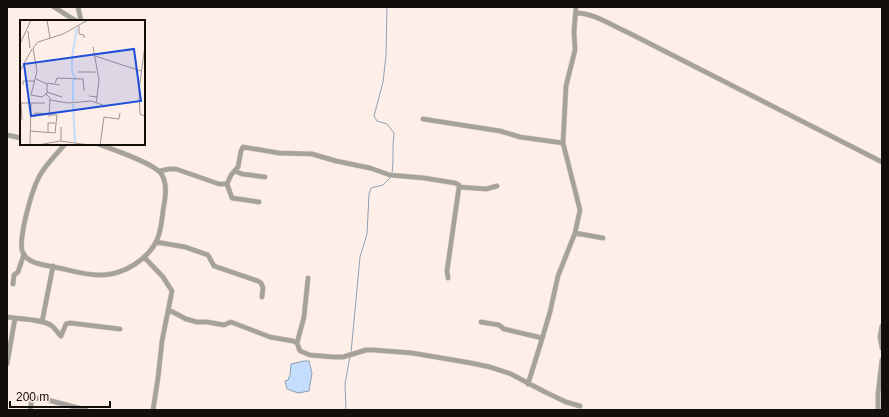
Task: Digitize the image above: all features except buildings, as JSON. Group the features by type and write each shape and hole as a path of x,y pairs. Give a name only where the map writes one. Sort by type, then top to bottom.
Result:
{"street":[{"path":"54,7 74,20"},
{"path":"78,7 81,20"},
{"path":"528,384 550,312 558,276 574,233 580,210 563,143 566,86 575,50 574,32 576,10 610,24 882,162"},
{"path":"423,119 500,131 520,137 563,143"},
{"path":"7,135 20,138"},
{"path":"64,145 39,177 33,193 22,240 22,250 26,258 35,263 104,275 130,267 144,257 156,242 162,219 166,191 165,181 160,171 138,159 101,145"},
{"path":"259,202 232,198 227,184 231,175 238,168 243,147 279,153 312,154 370,168 390,175 445,181 455,183 459,186 486,189 497,186"},
{"path":"160,171 169,168 176,169 219,184 227,184"},
{"path":"235,171 242,174 265,177"},
{"path":"448,278 447,271 459,186"},
{"path":"574,233 603,238"},
{"path":"156,242 185,247 208,256 214,266 262,283 262,297"},
{"path":"13,284 14,275 18,272 24,254"},
{"path":"144,257 163,277 171,288 172,295 162,341 152,410"},
{"path":"42,322 53,266"},
{"path":"308,278 304,316 297,343 300,351 310,355 344,357 366,350 374,350 412,353 470,363 490,367 511,374 566,402 580,406"},
{"path":"169,310 186,319 197,322 224,325 231,322 270,337 297,343"},
{"path":"7,317 42,322 52,325 61,336 66,324 70,323 120,329"},
{"path":"7,364 15,318"},
{"path":"481,322 542,339"},
{"path":"882,326 880,337 882,348"},
{"path":"878,410 878,394 882,360"},
{"path":"30,410 32,399 40,398 86,410"}],"water":[{"path":"309,361 312,373 309,391 298,393 287,389 285,381 288,380 290,375 291,364"}],"waterway":[{"path":"387,7 386,56 383,82 374,116 377,121 387,124 394,133 392,174"},
{"path":"351,353 360,257 367,234 369,194 371,188 383,185 391,177"},
{"path":"346,410 345,384 350,356"}]}
